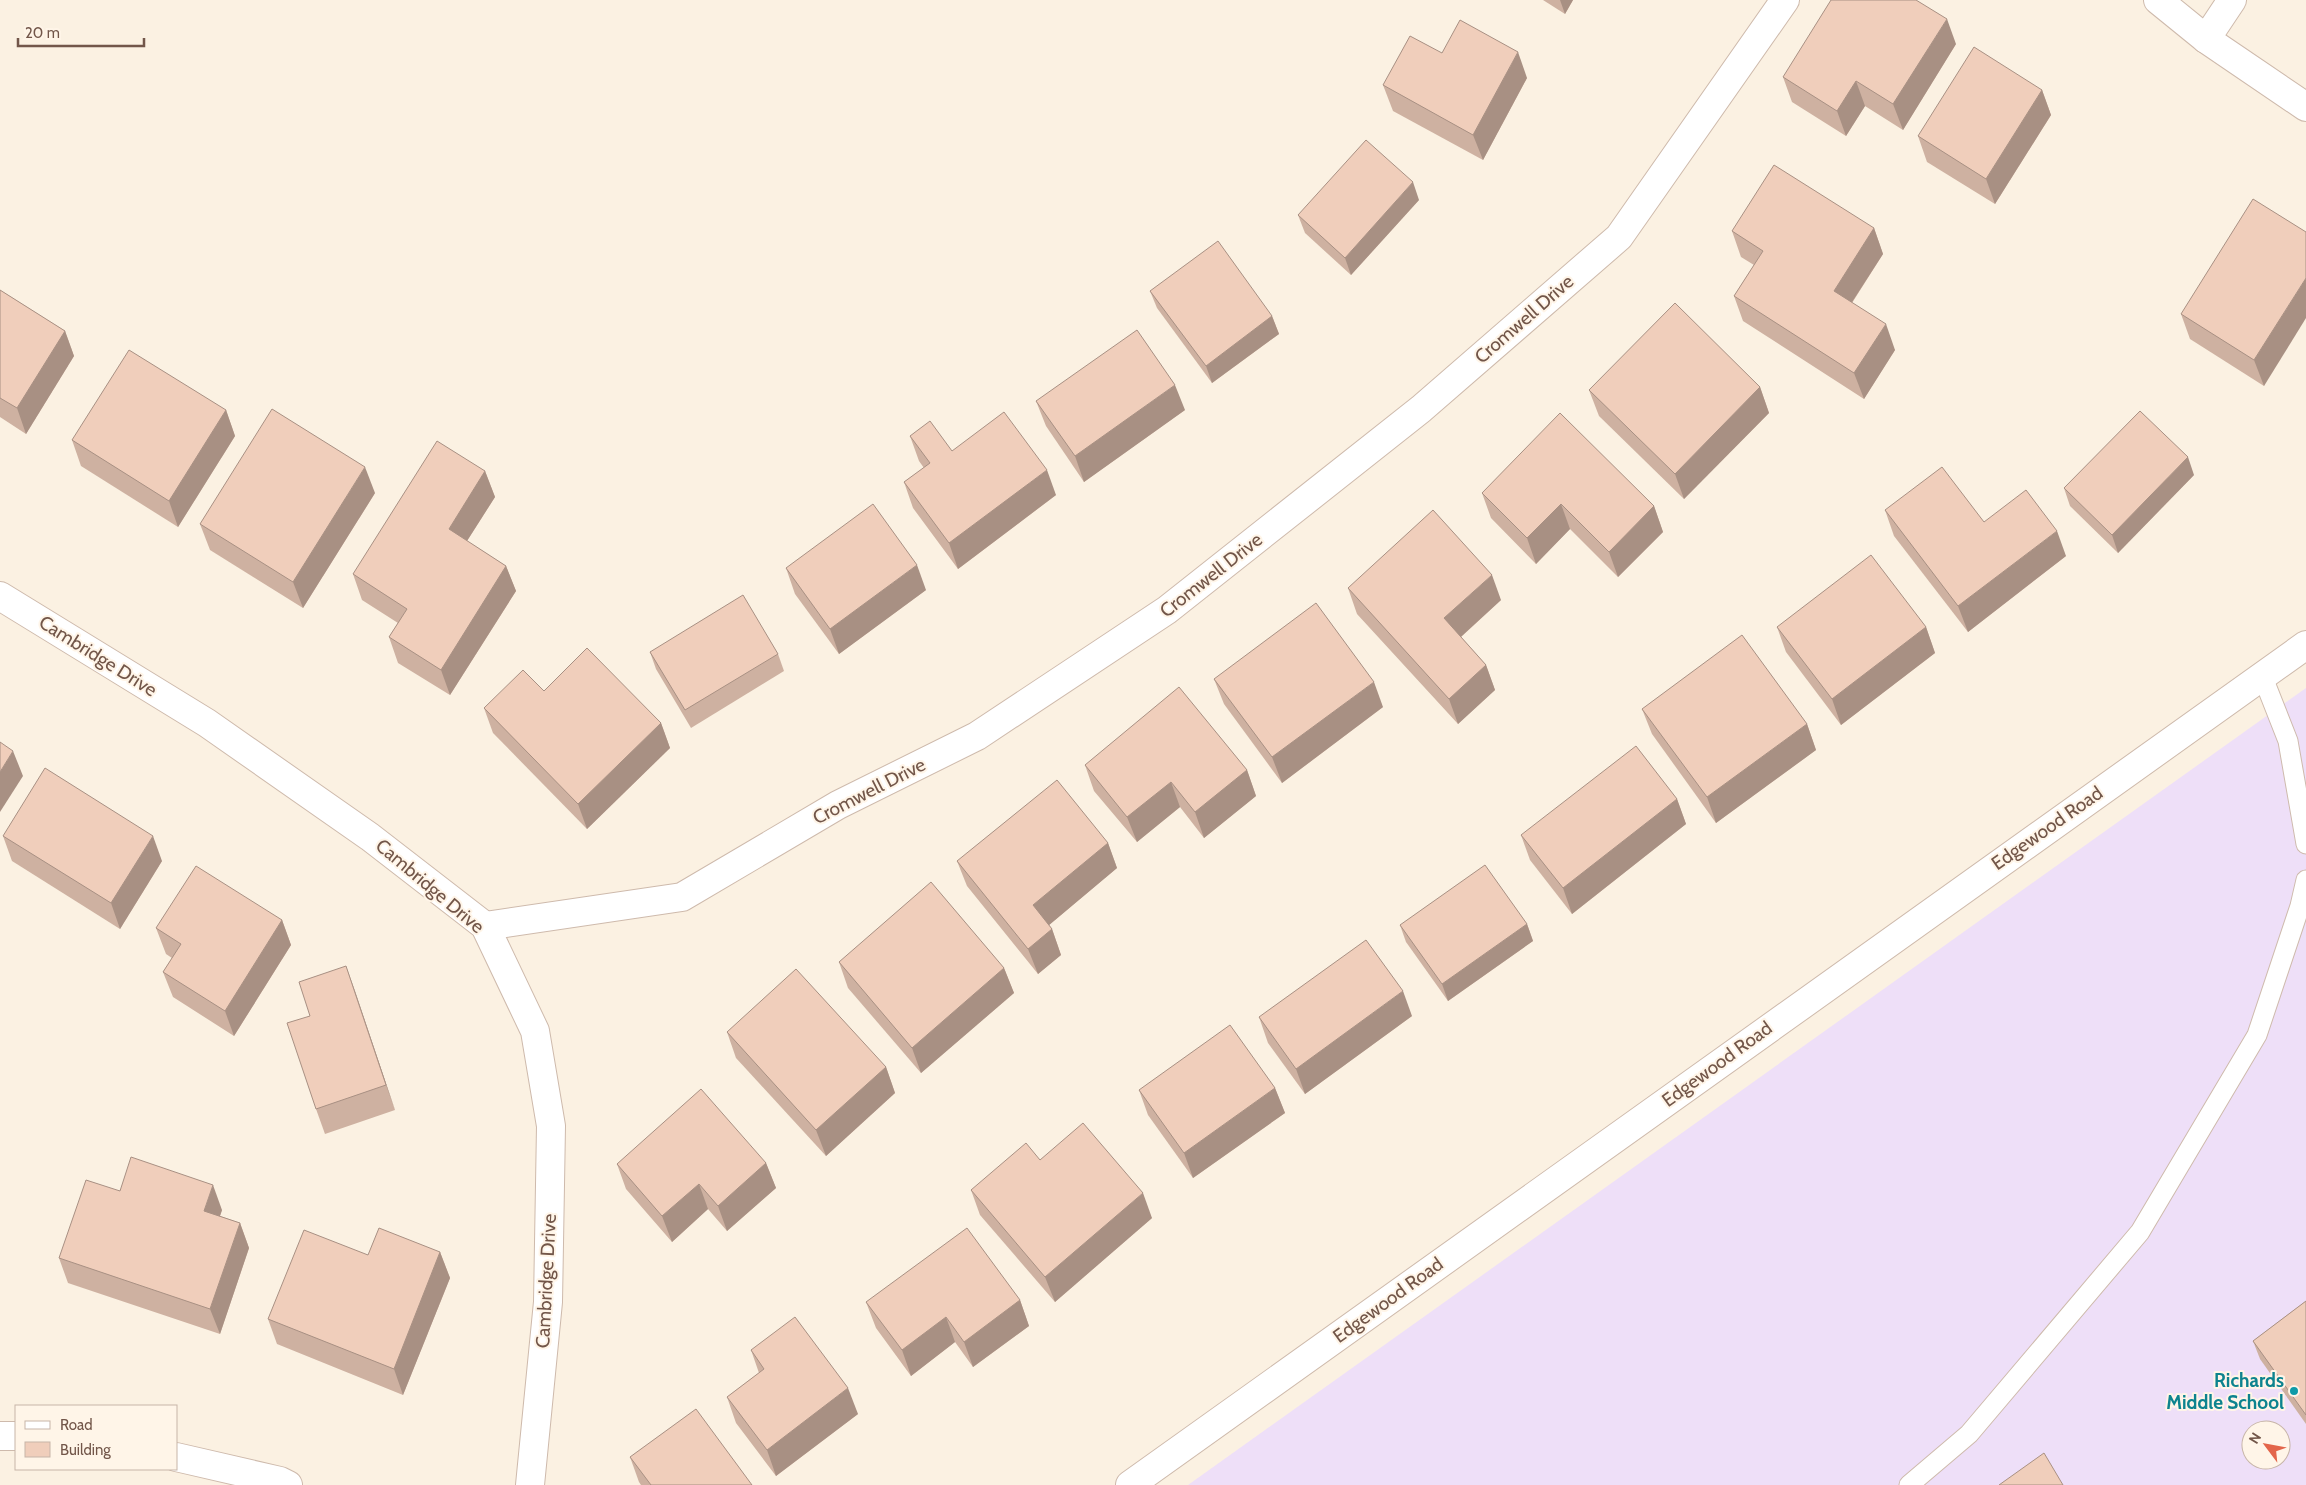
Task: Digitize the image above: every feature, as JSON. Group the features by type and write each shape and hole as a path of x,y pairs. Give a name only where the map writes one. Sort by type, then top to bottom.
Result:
{"street":[{"name":"Cromwell Drive","path":"484,926 682,897 838,805 977,736 1167,610 1421,409 1619,237 1785,0"},
{"path":"2158,0 2206,39 2306,107"},
{"path":"2206,39 2232,0"},
{"name":"Cambridge Drive","path":"0,596 207,723 370,836 484,926 535,1031 551,1126 548,1302 530,1485"},
{"name":"Edgewood Road","path":"1130,1485 2306,644"},
{"path":"0,1436 15,1436"},
{"path":"178,1457 280,1481 288,1485"}],"lane":[{"path":"2262,675 2288,741 2306,844"},
{"path":"1909,1485 1969,1434 2140,1232 2257,1035 2300,906 2306,880"}],"shaded area":[{"path":"2306,688 2306,1485 1188,1485"}],"building":[{"path":"1831,0 1916,0 1947,19 1893,104 1856,81 1837,111 1783,77"},
{"path":"1460,20 1518,52 1473,135 1383,85 1410,36 1442,53"},
{"path":"1974,47 2042,90 1986,179 1918,136"},
{"path":"1366,140 1413,182 1345,258 1298,215"},
{"path":"1774,165 1874,228 1834,291 1886,324 1854,373 1734,296 1763,251 1732,231"},
{"path":"2253,199 2306,232 2306,278 2254,360 2181,314"},
{"path":"1218,241 1272,316 1206,366 1150,291"},
{"path":"0,290 65,331 17,408 0,398"},
{"path":"1675,303 1760,387 1675,474 1589,390"},
{"path":"1137,330 1175,385 1075,456 1036,401"},
{"path":"129,350 226,410 169,501 72,440"},
{"path":"272,409 365,467 293,582 200,524"},
{"path":"2140,411 2188,457 2112,535 2064,488"},
{"path":"1004,412 1047,470 949,543 904,482 930,463 910,436 930,421 952,451"},
{"path":"1560,413 1654,506 1609,552 1561,504 1527,538 1482,493"},
{"path":"437,441 485,471 449,529 506,566 441,670 389,637 407,609 353,574"},
{"path":"1942,467 1984,522 2026,490 2057,531 1958,606 1885,510"},
{"path":"873,504 917,565 830,629 786,568"},
{"path":"1433,510 1492,575 1444,618 1486,665 1449,699 1348,588"},
{"path":"1871,555 1926,627 1832,699 1777,627"},
{"path":"743,595 778,654 685,710 650,652"},
{"path":"1316,603 1374,682 1272,757 1214,679"},
{"path":"1742,635 1807,724 1707,797 1642,709"},
{"path":"587,648 661,723 578,804 484,708 523,670 544,691"},
{"path":"1179,687 1247,770 1195,812 1171,782 1127,817 1085,765"},
{"path":"0,742 13,751 0,772"},
{"path":"1636,746 1677,799 1563,888 1521,835"},
{"path":"45,768 153,836 111,903 3,836"},
{"path":"1057,780 1108,843 1033,905 1052,929 1028,949 957,861"},
{"path":"1485,865 1527,924 1442,984 1400,925"},
{"path":"196,866 282,920 225,1011 163,972 181,944 156,928"},
{"path":"931,882 1004,968 912,1048 839,962"},
{"path":"1366,940 1403,991 1296,1069 1259,1017"},
{"path":"346,966 386,1085 316,1109 287,1023 310,1016 299,982"},
{"path":"796,969 886,1067 816,1130 727,1032"},
{"path":"1230,1025 1275,1088 1184,1153 1139,1090"},
{"path":"701,1089 766,1163 718,1206 699,1184 662,1216 617,1164"},
{"path":"1083,1123 1143,1193 1045,1277 971,1190 1026,1143 1040,1160"},
{"path":"131,1157 213,1185 204,1211 240,1223 210,1309 59,1258 86,1180 120,1191"},
{"path":"379,1228 440,1252 394,1369 268,1319 304,1230 368,1255"},
{"path":"967,1228 1020,1300 964,1342 946,1317 902,1350 866,1302"},
{"name":"Richards Middle School","path":"2306,1301 2306,1415 2253,1341"},
{"path":"795,1317 848,1388 767,1450 727,1397 764,1369 751,1350"},
{"path":"696,1409 752,1485 651,1485 630,1457"},
{"path":"2044,1453 2063,1485 1999,1485"}],"place":[{"name":"Richards Middle School","path":"2294,1391"}]}
